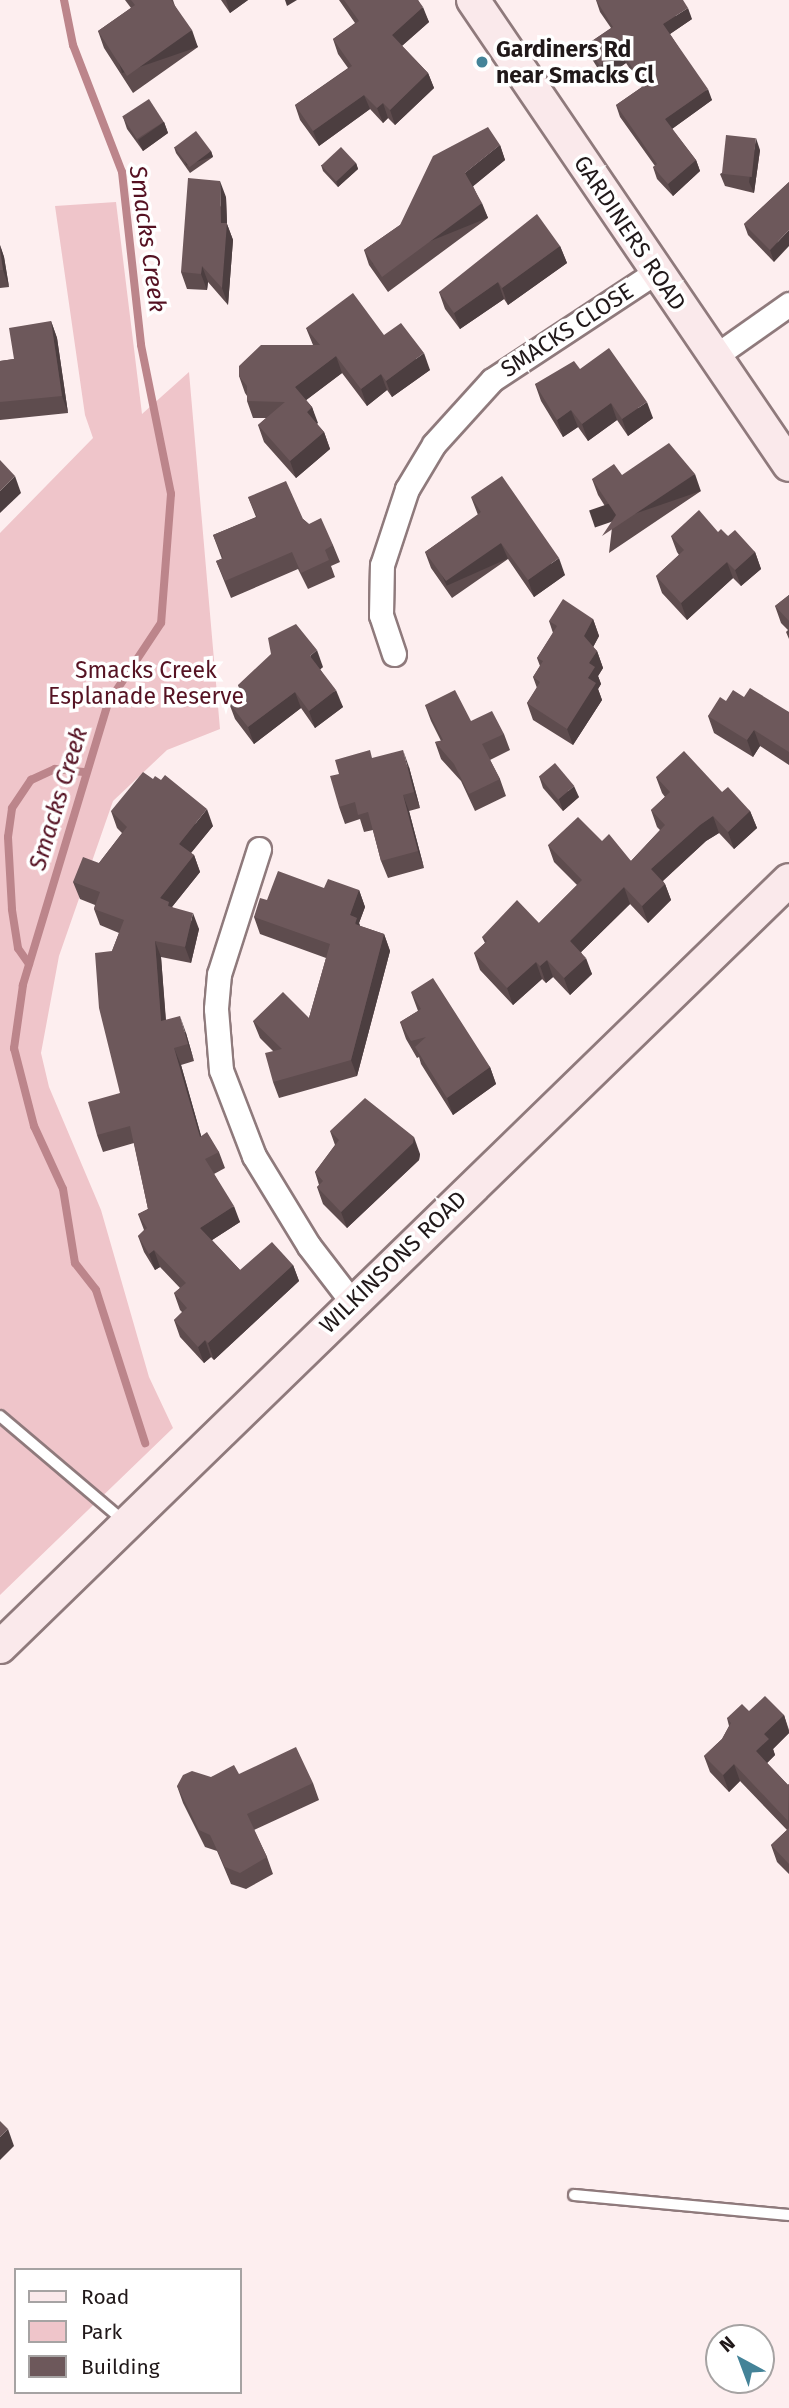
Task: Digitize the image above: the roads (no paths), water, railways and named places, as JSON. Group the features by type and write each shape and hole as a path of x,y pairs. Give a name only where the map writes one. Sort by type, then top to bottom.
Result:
{"street":[{"name":"GARDINERS ROAD","path":"473,0 789,465"},
{"name":"SMACKS CLOSE","path":"394,654 381,615 382,565 407,489 434,444 492,380 657,271"},
{"path":"714,357 789,304"},
{"path":"259,849 219,974 216,1038 221,1070 254,1156 309,1246 352,1302"},
{"name":"WILKINSONS ROAD","path":"0,1647 789,880"}],"lane":[{"path":"0,1416 126,1523"},
{"path":"574,2195 789,2214"}],"waterway":[{"name":"Smacks Creek","path":"64,0 73,45 122,172 141,345 171,494 161,623 108,703 23,985 14,1048 34,1126 63,1189 75,1263 96,1290 145,1443"},
{"path":"29,964 18,948 12,909 8,837 12,808 31,780 55,769 86,772"}],"place":[{"name":"Gardiners Rd near Smacks Cl","path":"482,62"}],"park label":[{"name":"Smacks Creek Esplanade Reserve","path":"146,683"}]}
